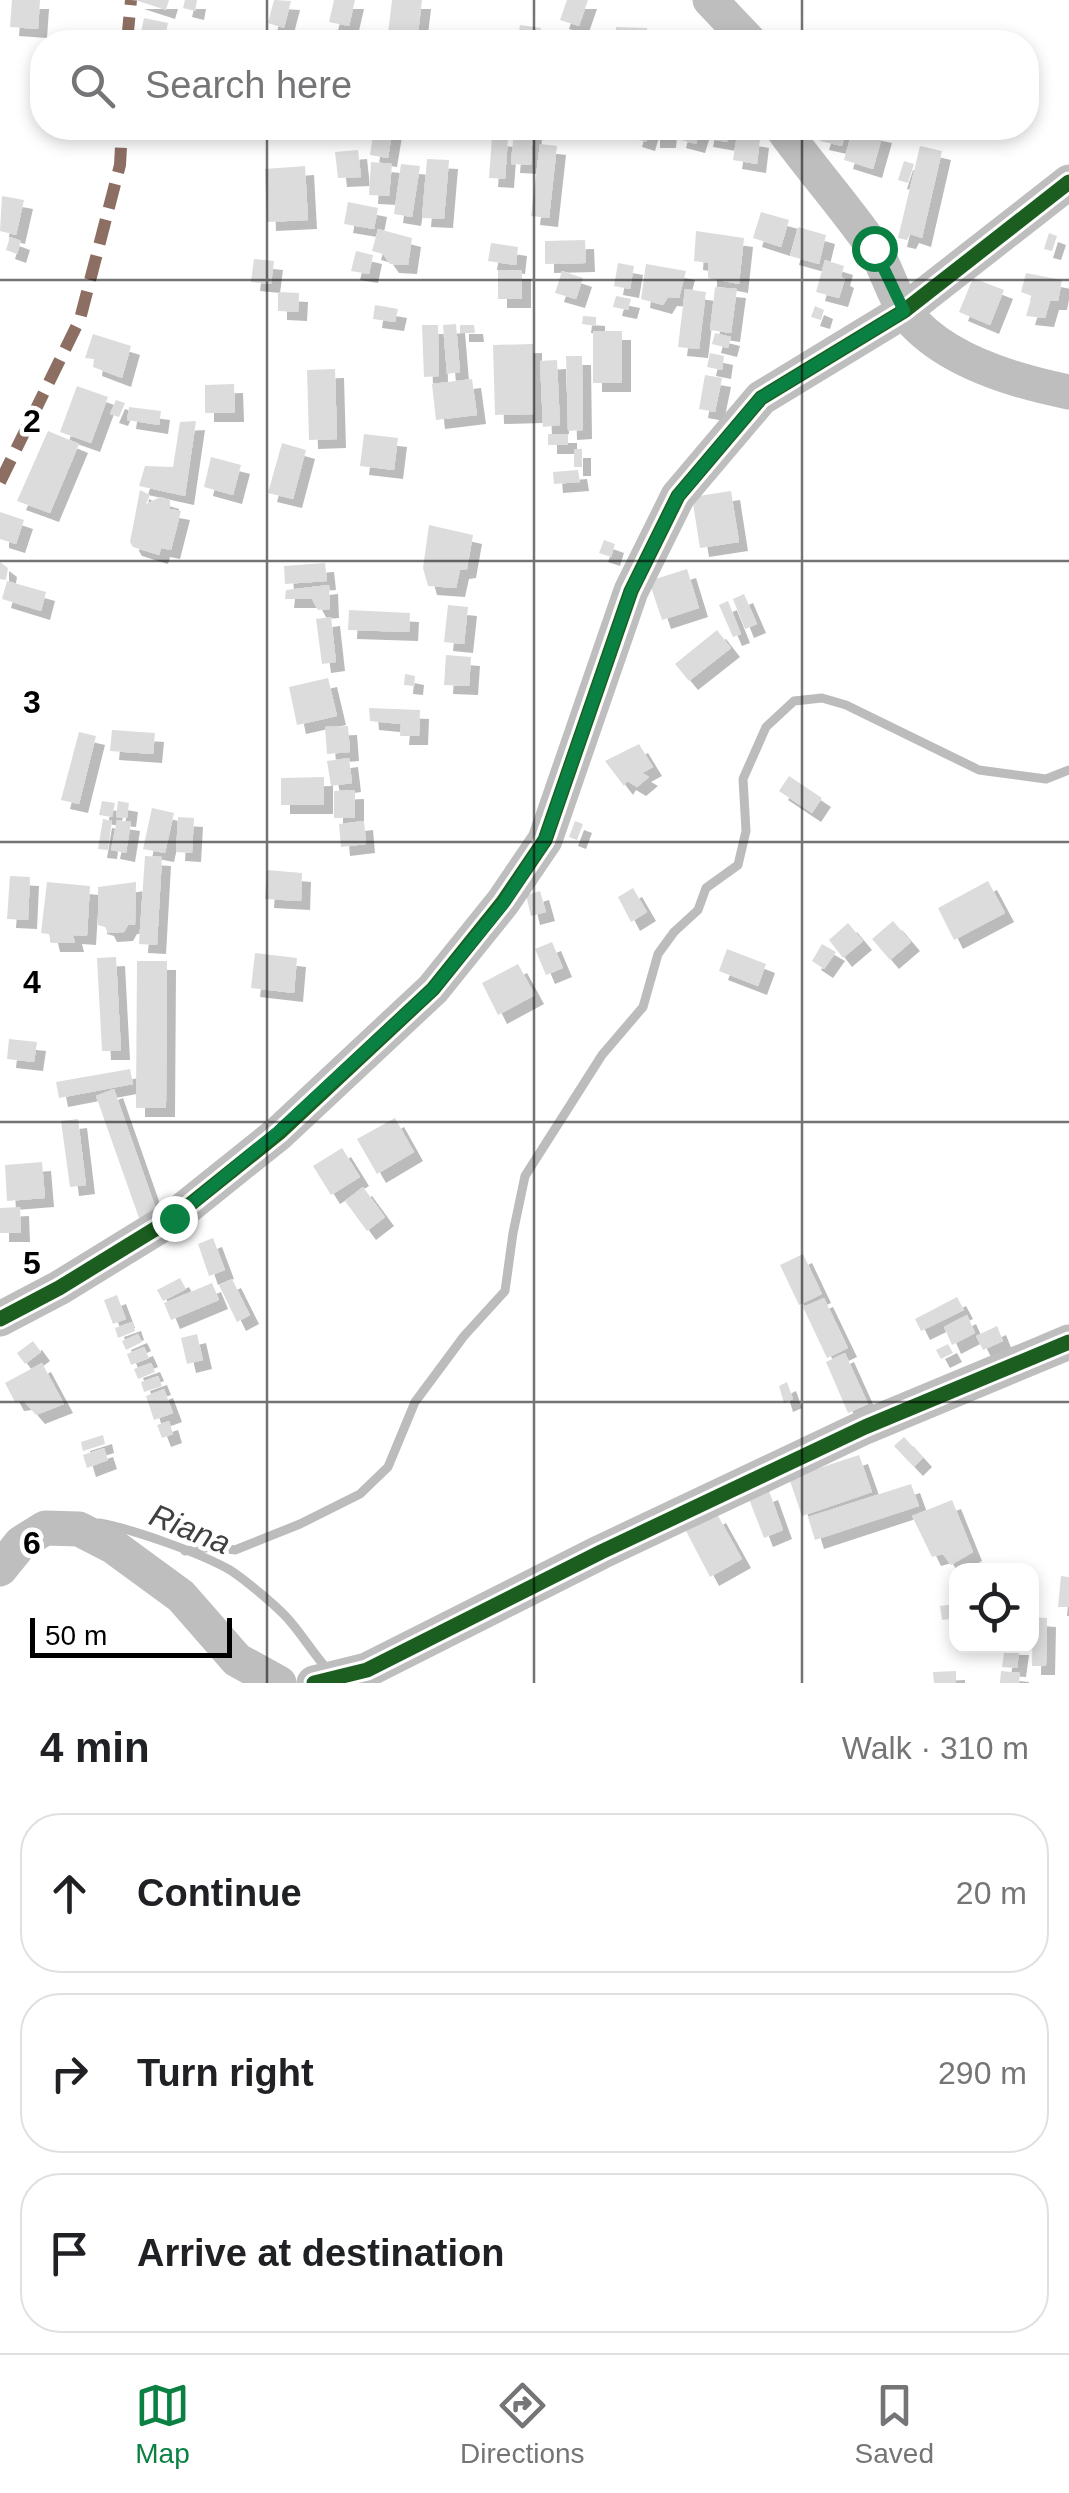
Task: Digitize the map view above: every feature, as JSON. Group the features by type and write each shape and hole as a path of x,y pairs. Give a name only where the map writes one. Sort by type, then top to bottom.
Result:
{"street":[{"path":"710,0 739,30"},
{"path":"791,140 874,248 904,311 928,338 1021,382 1069,392"},
{"path":"0,1319 174,1218 278,1132 433,989 504,902 545,840 631,591 678,496 761,398 904,311 1069,182"},
{"path":"314,1683 368,1670 601,1552 848,1436 1069,1342"},
{"path":"0,1569 21,1543 44,1528 79,1529 114,1547 182,1596 237,1660 279,1683"}],"building":[{"path":"12,0 40,0 38,29 10,27"},
{"path":"135,0 169,0 166,10"},
{"path":"185,0 197,0 195,11 183,8"},
{"path":"274,0 291,1 284,28 268,23"},
{"path":"334,0 355,0 349,26 329,22"},
{"path":"392,0 422,0 418,30 388,30"},
{"path":"567,0 588,0 579,26 560,20"},
{"path":"144,18 168,23 167,30 142,30"},
{"path":"520,25 541,28 541,30 519,30"},
{"path":"616,27 647,28 647,30"},
{"path":"372,140 391,140 388,158 370,155"},
{"path":"492,140 508,140 505,179 489,178"},
{"path":"513,140 532,140 531,165 511,164"},
{"path":"736,140 760,140 757,164 733,160"},
{"path":"820,140 844,140 842,146"},
{"path":"850,140 881,140 873,169 844,160"},
{"path":"540,144 557,146 549,218 531,216"},
{"path":"920,146 942,151 922,238 910,234 907,240 898,238"},
{"path":"358,150 361,177 338,178 335,152"},
{"path":"427,159 449,160 444,219 422,218"},
{"path":"904,161 914,164 908,183 898,180"},
{"path":"371,162 392,164 389,196 369,195"},
{"path":"401,164 420,166 412,217 394,214"},
{"path":"305,166 308,220 267,222 265,169"},
{"path":"2,196 24,200 16,235 0,231"},
{"path":"348,202 378,208 374,229 344,224"},
{"path":"761,212 789,220 781,247 753,238"},
{"path":"798,227 826,235 819,264 790,256"},
{"path":"378,229 412,238 408,265 390,264 383,254 372,251"},
{"path":"696,231 744,238 739,284 708,278 708,263 694,261"},
{"path":"1049,233 1057,236 1052,251 1044,249"},
{"path":"10,237 21,241 17,254 6,250"},
{"path":"585,240 586,263 545,264 545,241"},
{"path":"491,243 518,247 516,265 488,261"},
{"path":"356,251 373,255 369,274 351,271"},
{"path":"254,259 274,261 271,284 251,282"},
{"path":"825,260 844,266 839,298 816,292"},
{"path":"618,263 634,266 630,289 614,286"},
{"path":"646,264 686,271 679,298 668,297 663,305 641,299"},
{"path":"498,270 522,270 522,299 498,299"},
{"path":"562,271 583,278 576,299 555,293"},
{"path":"1026,273 1062,280 1058,301 1050,301 1045,318 1026,316 1032,296 1021,292"},
{"path":"973,278 1004,290 990,325 959,312"},
{"path":"715,287 737,289 731,333 710,330"},
{"path":"685,289 706,292 699,349 678,347"},
{"path":"278,292 299,293 298,312 278,311"},
{"path":"616,296 631,299 628,310 613,307"},
{"path":"375,305 398,309 395,322 373,319"},
{"path":"815,306 824,310 821,320 811,317"},
{"path":"583,316 596,317 596,326 582,324"},
{"path":"456,324 460,372 447,374 443,325"},
{"path":"422,325 438,325 439,376 424,377"},
{"path":"460,325 474,325 475,333 460,333"},
{"path":"593,331 622,331 622,383 593,383"},
{"path":"715,333 731,337 728,348 712,344"},
{"path":"93,334 131,346 122,378 93,367 94,359 85,358"},
{"path":"533,344 534,414 495,415 493,345"},
{"path":"710,353 724,356 722,370 707,367"},
{"path":"566,356 582,356 583,430 568,431"},
{"path":"557,360 560,425 543,427 540,361"},
{"path":"335,369 337,439 309,440 307,370"},
{"path":"705,375 722,378 715,412 699,409"},
{"path":"472,379 477,415 436,420 432,384"},
{"path":"234,384 235,413 205,413 205,385"},
{"path":"77,386 108,397 91,443 60,432"},
{"path":"116,400 125,403 119,417 110,414"},
{"path":"129,407 161,411 159,425 127,420"},
{"path":"196,421 185,496 139,486 145,466 173,467 180,422"},
{"path":"48,431 79,444 50,513 17,501"},
{"path":"364,434 398,438 394,470 360,466"},
{"path":"548,434 568,434 568,445 548,445"},
{"path":"282,443 306,450 293,499 268,493"},
{"path":"574,449 582,449 582,467 574,467"},
{"path":"211,457 241,465 233,495 204,487"},
{"path":"578,470 580,482 554,484 553,472"},
{"path":"140,490 150,495 146,504 160,497 170,500 170,509 181,511 171,550 161,548 159,555 133,547 130,542"},
{"path":"731,491 739,542 700,548 692,497"},
{"path":"0,512 24,520 16,544 0,539"},
{"path":"429,525 473,535 467,569 460,570 456,588 428,586 423,568"},
{"path":"604,540 615,544 611,557 599,553"},
{"path":"0,562 8,568 6,580 0,579"},
{"path":"325,563 327,581 285,584 284,566"},
{"path":"687,569 699,608 662,620 649,581"},
{"path":"7,581 46,592 41,611 2,599"},
{"path":"329,585 330,609 318,610 312,599 285,599 286,590"},
{"path":"744,594 757,624 745,629 733,599"},
{"path":"728,601 741,634 733,637 719,605"},
{"path":"448,605 468,607 464,644 444,642"},
{"path":"349,610 410,613 409,632 348,630"},
{"path":"331,617 336,662 322,664 316,619"},
{"path":"717,630 731,648 689,681 675,664"},
{"path":"446,655 471,657 469,686 444,685"},
{"path":"405,674 415,676 414,686 404,685"},
{"path":"328,678 337,716 297,725 289,687"},
{"path":"369,708 420,710 419,736 400,736 401,724 370,721"},
{"path":"348,726 350,752 327,754 325,727"},
{"path":"112,730 155,733 153,754 110,751"},
{"path":"79,732 96,736 79,804 61,800"},
{"path":"639,744 653,767 642,773 649,777 637,787 627,781 624,786 605,761"},
{"path":"349,758 352,783 331,786 327,761"},
{"path":"789,776 822,798 812,813 779,791"},
{"path":"324,777 324,805 281,805 281,778"},
{"path":"355,790 355,818 334,818 334,791"},
{"path":"102,801 115,803 112,817 99,815"},
{"path":"118,801 129,803 127,818 116,817"},
{"path":"152,808 174,813 165,853 143,849"},
{"path":"178,817 194,818 192,853 176,852"},
{"path":"103,819 112,821 108,850 98,849"},
{"path":"117,820 131,822 126,853 111,850"},
{"path":"364,821 366,844 341,847 339,824"},
{"path":"575,821 583,824 577,840 569,837"},
{"path":"145,856 162,857 157,945 139,944"},
{"path":"267,870 302,873 301,901 265,899"},
{"path":"10,876 30,877 28,920 7,919"},
{"path":"988,881 1005,913 954,940 938,908"},
{"path":"47,882 90,886 87,936 73,935 75,943 51,943 49,934 41,933"},
{"path":"136,882 135,925 128,925 124,932 108,933 98,925 98,887"},
{"path":"633,888 647,912 631,922 618,897"},
{"path":"540,891 546,912 531,916 526,895"},
{"path":"893,921 911,942 890,960 872,939"},
{"path":"848,923 863,941 843,958 829,940"},
{"path":"552,942 563,968 546,975 535,949"},
{"path":"822,944 836,952 824,969 812,961"},
{"path":"727,949 766,964 758,986 719,971"},
{"path":"255,953 297,958 294,993 251,988"},
{"path":"116,957 121,1051 102,1051 97,958"},
{"path":"137,961 167,961 166,1108 136,1108"},
{"path":"518,964 535,995 498,1015 482,983"},
{"path":"9,1039 37,1042 34,1062 7,1059"},
{"path":"130,1069 133,1084 59,1098 56,1082"},
{"path":"114,1089 157,1212 139,1218 96,1096"},
{"path":"395,1118 414,1152 377,1174 357,1139"},
{"path":"78,1119 86,1185 70,1187 61,1121"},
{"path":"342,1148 360,1177 331,1195 313,1166"},
{"path":"42,1162 45,1198 7,1201 5,1165"},
{"path":"363,1187 385,1217 367,1231 345,1201"},
{"path":"20,1207 21,1233 0,1233 0,1208"},
{"path":"213,1238 225,1270 209,1276 198,1244"},
{"path":"803,1254 822,1294 799,1305 780,1265"},
{"path":"180,1278 186,1289 163,1301 157,1290"},
{"path":"232,1279 250,1315 237,1322 219,1285"},
{"path":"212,1283 219,1300 171,1320 164,1303"},
{"path":"117,1295 126,1319 113,1324 104,1300"},
{"path":"957,1297 964,1310 921,1331 915,1319"},
{"path":"824,1298 848,1348 827,1358 803,1307"},
{"path":"967,1315 975,1333 952,1345 944,1327"},
{"path":"132,1322 135,1331 118,1338 115,1328"},
{"path":"997,1326 1003,1341 983,1350 976,1336"},
{"path":"138,1334 142,1342 126,1350 122,1341"},
{"path":"197,1334 203,1360 187,1364 181,1338"},
{"path":"33,1341 41,1352 25,1364 17,1353"},
{"path":"948,1344 953,1353 941,1359 936,1350"},
{"path":"144,1347 149,1358 131,1365 127,1354"},
{"path":"845,1353 868,1404 848,1413 826,1362"},
{"path":"42,1363 64,1404 36,1415 24,1401 15,1402 5,1383"},
{"path":"151,1363 155,1372 138,1379 134,1369"},
{"path":"158,1376 162,1386 144,1392 141,1382"},
{"path":"787,1382 793,1399 784,1403 779,1386"},
{"path":"164,1389 173,1413 154,1420 146,1396"},
{"path":"169,1421 173,1434 162,1438 157,1425"},
{"path":"103,1435 105,1444 83,1451 81,1442"},
{"path":"904,1437 923,1458 914,1467 894,1446"},
{"path":"104,1448 108,1460 87,1468 83,1455"},
{"path":"859,1455 872,1492 802,1516 789,1478"},
{"path":"911,1484 919,1506 815,1540 808,1517"},
{"path":"769,1491 783,1530 764,1538 749,1499"},
{"path":"952,1500 973,1552 954,1563 950,1563 943,1554 932,1557 912,1516"},
{"path":"717,1514 742,1559 710,1577 686,1531"},
{"path":"1061,1576 1069,1577 1069,1607 1058,1607"},
{"path":"949,1605 949,1619 942,1620 940,1606"},
{"path":"1039,1617 1047,1618 1046,1666 1032,1666 1032,1653 1039,1653"},
{"path":"1004,1653 1019,1653 1017,1668 1002,1667"},
{"path":"956,1671 956,1683 934,1683 933,1672"},
{"path":"1001,1671 1020,1673 1019,1683 1000,1683"}],"waterway":[{"path":"185,1551 212,1547 235,1550 300,1524 360,1494 388,1467 415,1402 464,1336 505,1291 525,1176 602,1055 643,1007 658,954 698,910 706,888 738,865 746,831 743,779 766,727 794,701 822,698 846,705 979,770 1046,779 1069,770"},
{"name":"Riana","path":"99,1523 166,1542 230,1570 284,1614 327,1669"}],"marked path":[{"path":"128,30 131,0"},
{"path":"0,482 80,319 120,165 121,140"}],"cycle path":[{"path":"0,1319 173,1218 279,1133 433,989 503,902 545,840 631,591 678,496 761,398 904,311 1069,182"},
{"path":"314,1683 367,1670 601,1552 865,1427 1069,1342"}],"route":[{"path":"174,1218 278,1132 433,989 504,902 545,840 631,591 678,496 761,398 904,311 874,248"}]}
